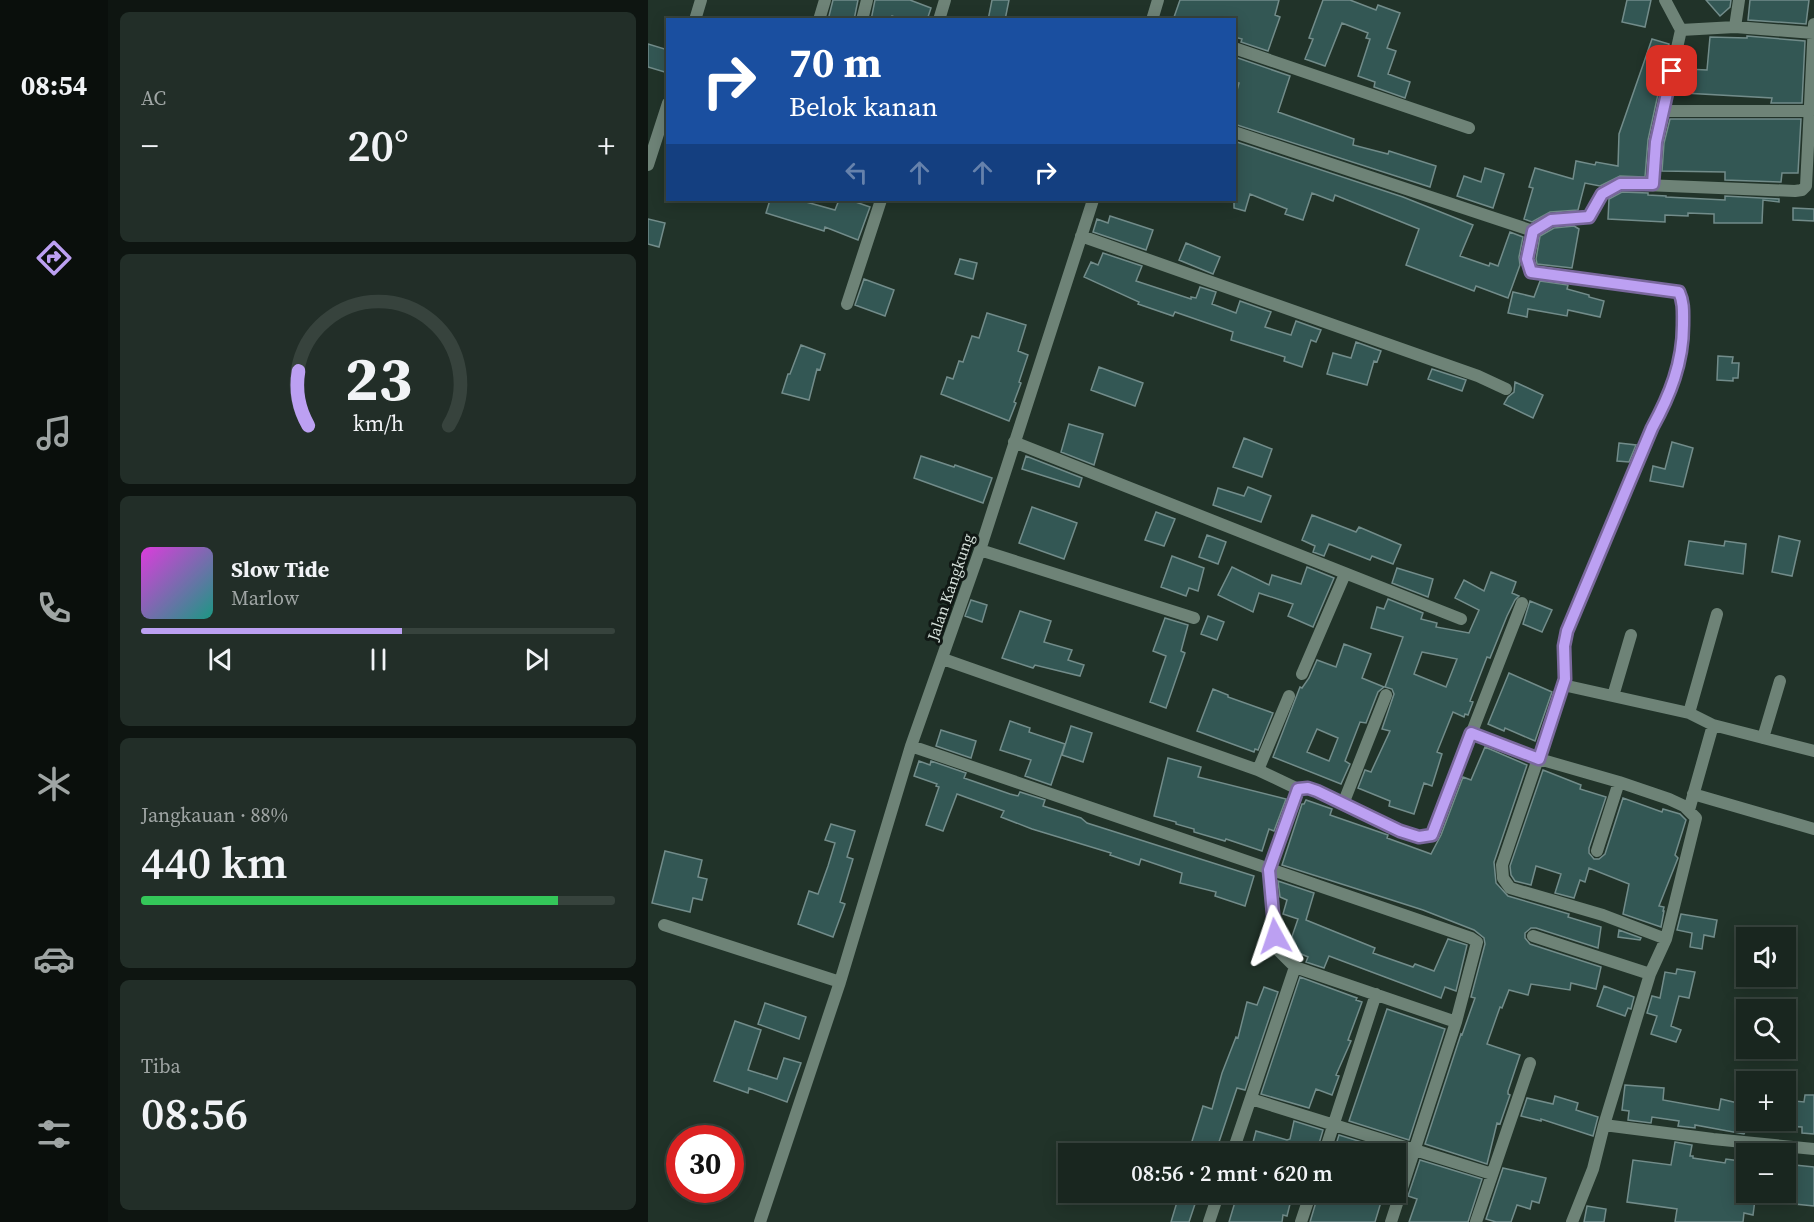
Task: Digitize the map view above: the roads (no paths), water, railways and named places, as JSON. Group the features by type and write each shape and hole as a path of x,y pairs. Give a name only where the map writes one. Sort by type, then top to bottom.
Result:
{"street":[{"path":"696,18 701,0"},
{"path":"820,18 825,0"},
{"path":"862,18 867,0"},
{"path":"940,18 945,0"},
{"path":"1156,18 1158,0"},
{"path":"1653,184 1656,142 1681,30 1665,0"},
{"path":"1735,27 1739,0"},
{"path":"1666,939 1602,915 1510,888 1503,878 1502,865 1565,679 1564,646 1567,631 1652,428 1666,402 1679,368 1683,345 1683,304 1679,292 1531,272 1527,259 1533,231 1551,220 1589,217 1602,194 1620,184 1802,190 1808,181 1811,155 1813,28 1735,27 1681,30"},
{"path":"1236,49 1469,128"},
{"path":"648,165 666,109"},
{"path":"1663,111 1810,111"},
{"path":"1236,133 1533,231"},
{"path":"847,304 881,201"},
{"name":"Jalan Kangkung","path":"1093,201 943,658 1257,770 1298,789 1308,788 1317,791 1400,831 1419,837 1432,835 1471,733"},
{"path":"1081,236 1478,376 1506,389"},
{"path":"1014,442 1461,619"},
{"path":"980,550 1194,618"},
{"path":"1302,674 1345,574"},
{"path":"1522,603 1471,733 1539,759 1619,782 1669,800 1689,810 1696,818 1666,939 1650,974 1593,1169 1572,1222"},
{"path":"1689,713 1717,614"},
{"path":"1613,696 1631,635"},
{"path":"760,1222 840,982 911,746 943,658"},
{"path":"1763,738 1780,681"},
{"path":"1563,685 1689,713 1713,725 1814,751"},
{"path":"1343,804 1386,695"},
{"path":"1257,770 1289,696"},
{"path":"1689,810 1713,725"},
{"path":"911,746 1092,806 1477,942 1456,1022 1391,1222"},
{"path":"1597,850 1619,782"},
{"path":"1298,789 1269,870 1275,936 1279,951 1295,967 1456,1022"},
{"path":"1693,794 1814,829"},
{"path":"664,925 840,982"},
{"path":"1533,936 1650,974"},
{"path":"1236,1143 1295,967"},
{"path":"1328,1143 1376,994"},
{"path":"1476,1222 1530,1063"},
{"path":"1251,1099 1492,1174"},
{"path":"1604,1125 1814,1149"},
{"path":"1209,1222 1215,1203"},
{"path":"1301,1222 1307,1203"}]}
